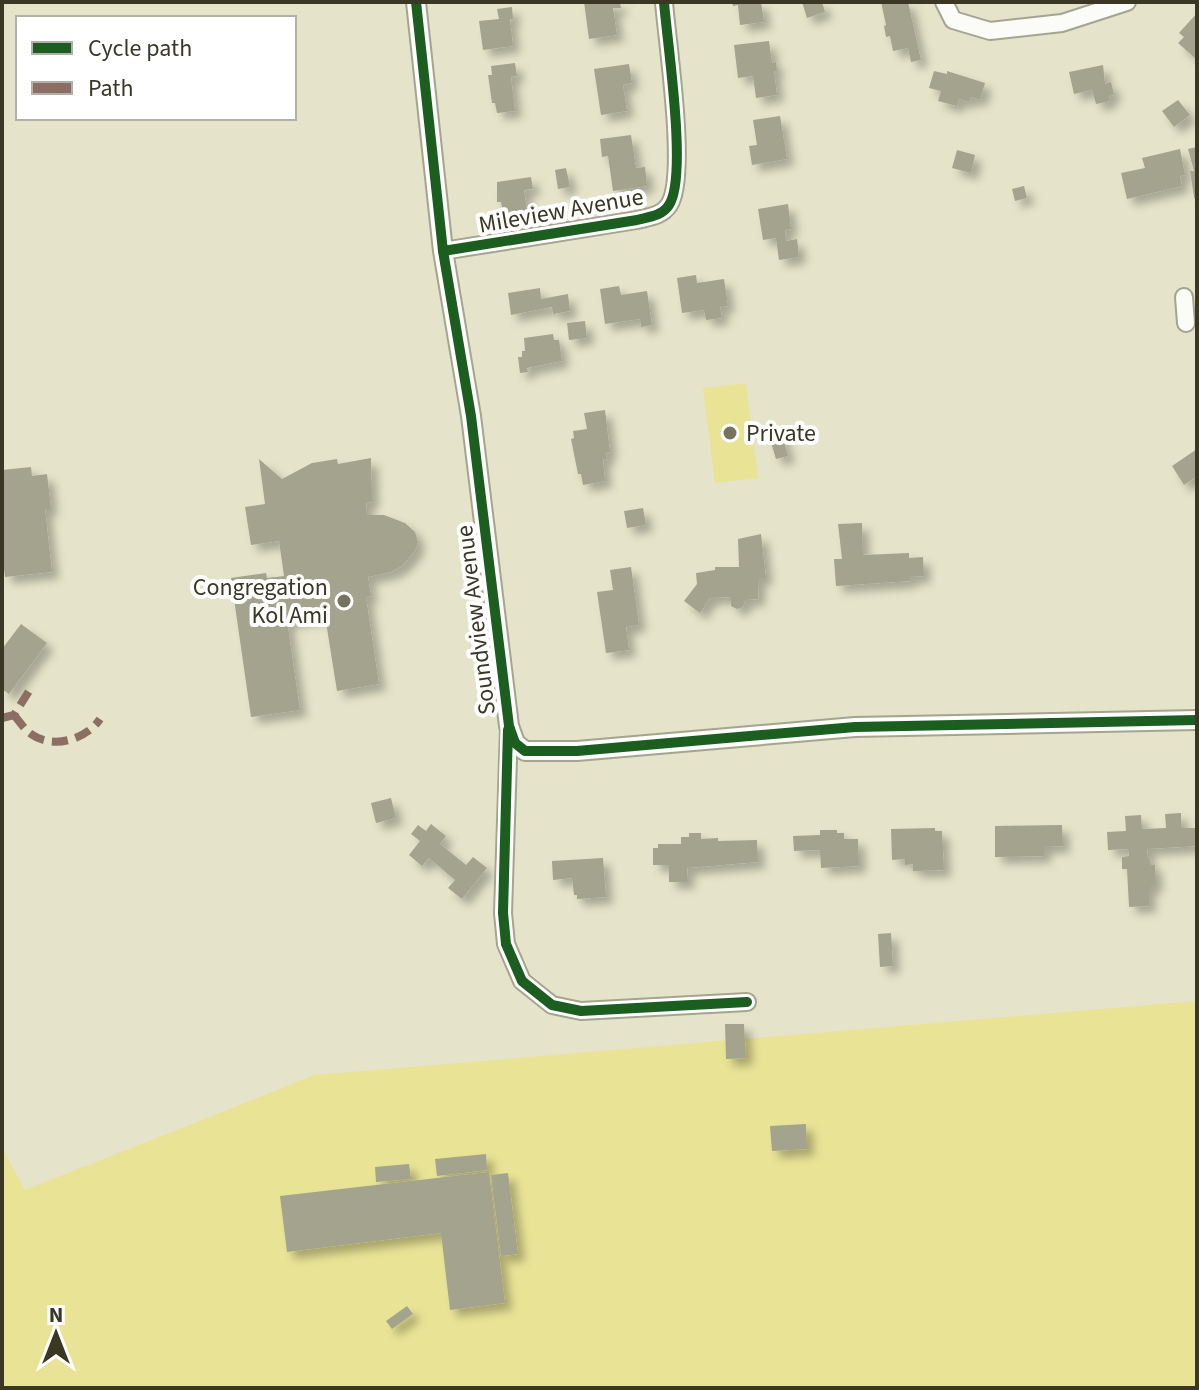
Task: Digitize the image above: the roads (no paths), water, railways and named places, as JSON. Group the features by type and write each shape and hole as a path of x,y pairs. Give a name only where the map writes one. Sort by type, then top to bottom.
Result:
{"street":[{"name":"Soundview Avenue","path":"416,2 443,251 471,416 509,726 515,743 525,751 577,751 855,727 1197,720"},
{"name":"Mileview Avenue","path":"443,251 637,220 661,214 668,207 674,194 678,158 664,2"},
{"path":"944,2 953,20 990,31 1062,23 1127,2"},
{"path":"1184,297 1186,323"},
{"path":"509,726 503,913 506,944 522,981 552,1005 581,1011 747,1002"}],"place":[{"name":"Private","path":"730,433"},
{"name":"Congregation Kol Ami","path":"344,601"}]}
